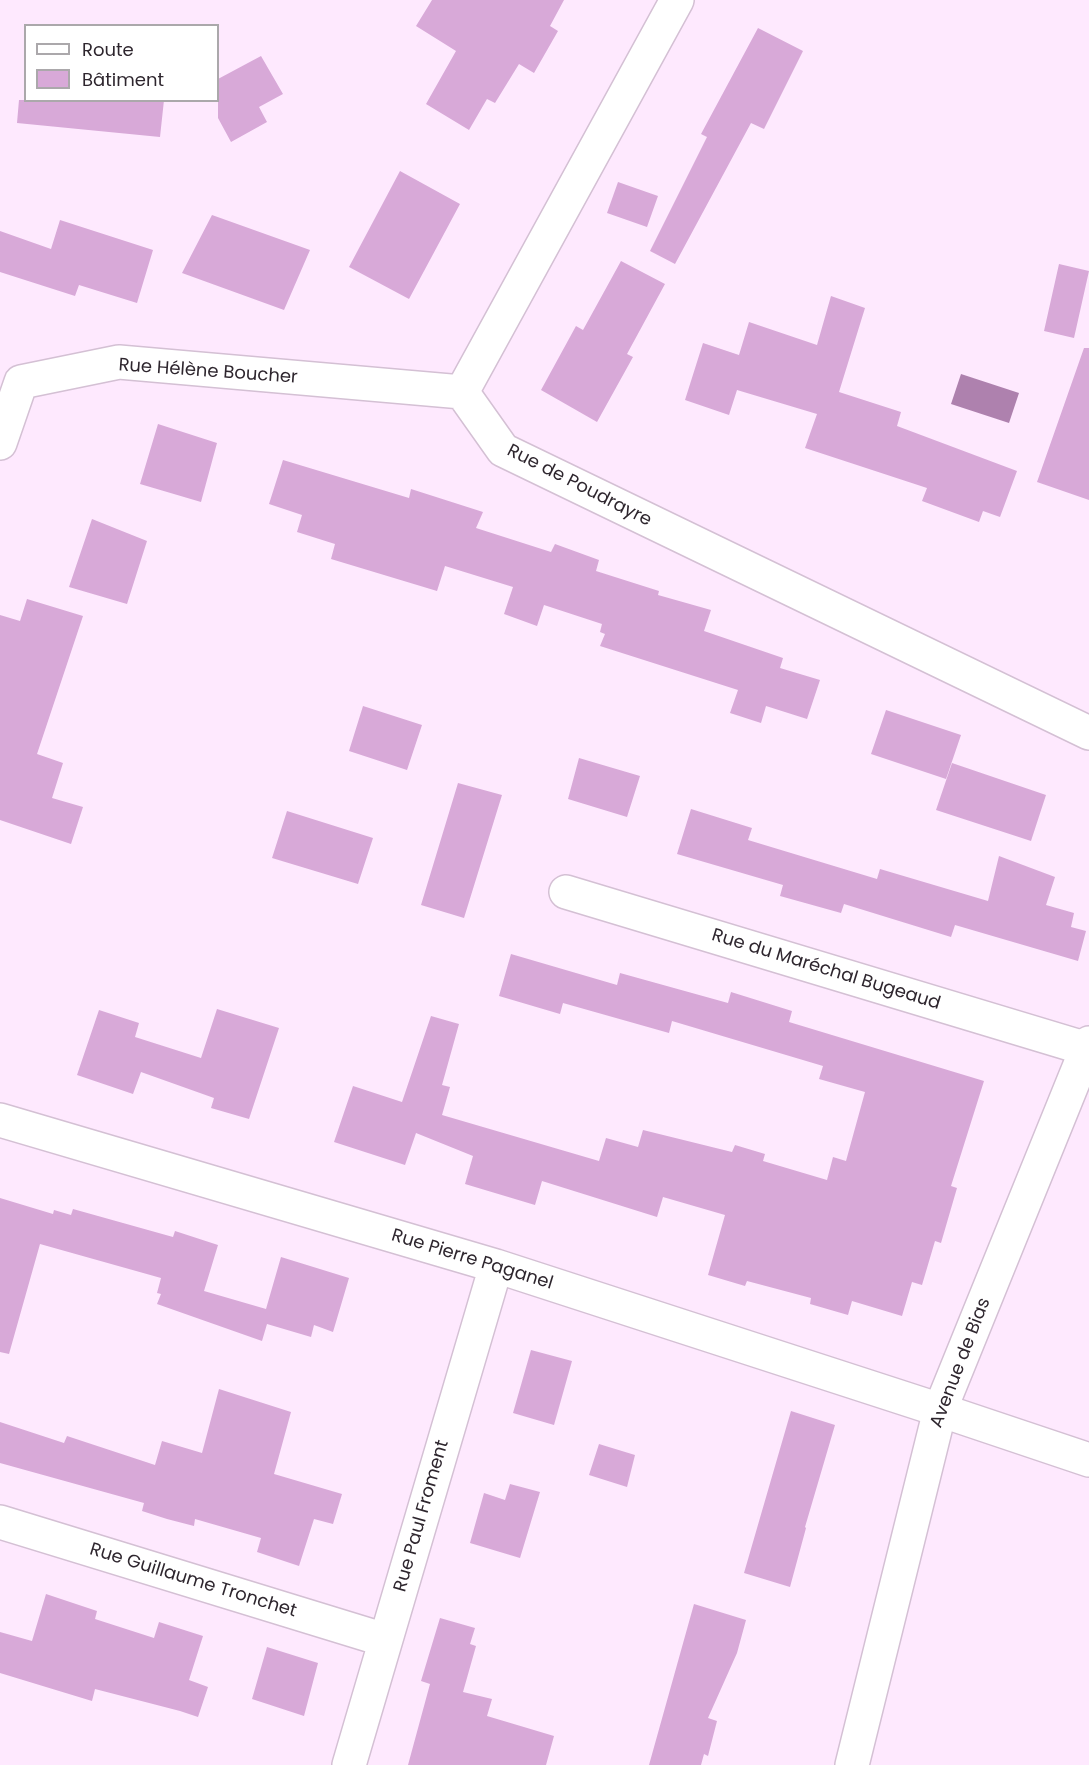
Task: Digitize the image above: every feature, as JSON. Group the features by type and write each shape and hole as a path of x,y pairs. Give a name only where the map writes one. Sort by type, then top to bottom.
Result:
{"street":[{"path":"462,392 677,0"},
{"name":"Rue Hélène Boucher","path":"0,443 21,382 119,362 462,392"},
{"name":"Rue de Poudrayre","path":"462,392 503,450 1089,734"},
{"name":"Rue du Maréchal Bugeaud","path":"566,892 1088,1046"},
{"name":"Avenue de Bias","path":"852,1765 940,1410 1088,1046"},
{"name":"Rue Pierre Paganel","path":"0,1120 496,1266 1089,1460"},
{"name":"Rue Paul Froment","path":"349,1765 496,1266"},
{"name":"Rue Guillaume Tronchet","path":"0,1522 386,1640"}],"shaded area":[{"path":"961,374 1019,393 1009,423 951,404"}],"building":[{"path":"432,0 564,0 550,26 558,31 534,73 519,64 495,103 487,99 469,130 426,104 456,51 416,26"},
{"path":"758,28 803,51 764,129 751,123 675,264 650,251 707,137 701,134"},
{"path":"261,56 283,94 259,107 267,122 231,142 218,118 219,78"},
{"path":"19,100 24,100 24,102 164,102 160,137 17,123"},
{"path":"400,171 460,204 409,299 349,267"},
{"path":"618,182 658,196 647,227 607,213"},
{"path":"212,215 310,250 284,310 182,273"},
{"path":"60,220 153,250 137,303 79,285 75,296 0,272 0,231 51,249"},
{"path":"621,261 665,284 627,354 633,357 597,422 541,390 576,326 583,330"},
{"path":"1059,264 1089,271 1074,338 1044,331"},
{"path":"831,296 865,308 839,392 901,412 897,426 1017,471 1000,517 983,511 979,522 922,501 927,488 805,448 817,414 737,390 729,415 685,400 703,343 739,355 749,322 817,345"},
{"path":"1084,348 1089,348 1089,500 1037,482"},
{"path":"158,424 217,443 201,502 140,484"},
{"path":"283,460 409,498 411,489 483,512 476,528 551,552 555,544 599,560 596,571 659,591 658,595 711,610 704,631 783,658 780,668 820,680 807,719 766,706 761,723 730,713 738,690 600,646 605,634 600,632 602,624 544,605 537,626 504,614 513,587 445,566 437,591 331,559 335,544 297,532 302,515 269,504"},
{"path":"92,519 147,541 127,604 69,587"},
{"path":"27,599 83,616 37,754 63,763 52,798 83,807 71,844 0,820 0,615 20,621"},
{"path":"363,706 422,725 407,770 349,751"},
{"path":"886,710 961,735 946,779 871,754"},
{"path":"579,758 640,776 627,817 568,799"},
{"path":"952,763 1046,795 1031,841 936,810"},
{"path":"458,783 502,795 464,918 421,905"},
{"path":"691,809 752,828 748,840 877,879 880,869 988,901 999,856 1055,877 1046,905 1074,913 1071,927 1086,931 1078,961 955,925 951,937 844,904 841,913 780,896 783,885 677,854"},
{"path":"287,811 373,838 358,884 272,858"},
{"path":"511,954 617,985 620,973 728,1003 731,992 792,1011 789,1022 984,1081 951,1186 957,1188 941,1243 935,1241 922,1285 912,1282 902,1316 852,1301 848,1315 810,1304 811,1298 747,1281 745,1286 708,1275 725,1215 663,1197 657,1217 542,1181 535,1205 465,1184 473,1156 416,1133 405,1165 334,1142 353,1086 402,1102 431,1016 459,1024 442,1085 450,1087 442,1115 599,1161 606,1138 638,1147 643,1130 732,1152 735,1145 765,1154 763,1161 827,1180 833,1157 846,1161 865,1092 819,1079 823,1066 672,1021 669,1033 563,1003 560,1014 499,996"},
{"path":"217,1009 279,1028 249,1119 211,1108 214,1098 141,1072 133,1094 77,1075 99,1010 139,1023 135,1037 201,1058"},
{"path":"0,1198 53,1214 54,1210 71,1215 73,1209 173,1237 175,1231 218,1245 204,1291 266,1309 281,1257 349,1278 333,1332 314,1325 311,1337 267,1324 262,1341 157,1304 161,1294 157,1293 161,1278 40,1244 9,1354 0,1352"},
{"path":"531,1350 572,1361 554,1425 513,1413"},
{"path":"219,1389 291,1412 274,1474 342,1494 333,1524 314,1519 299,1566 257,1552 261,1538 195,1519 194,1526 167,1519 142,1511 144,1503 0,1463 0,1422 64,1443 67,1436 155,1465 162,1441 202,1453"},
{"path":"791,1411 835,1425 790,1587 744,1573"},
{"path":"599,1444 635,1455 627,1487 589,1475"},
{"path":"510,1484 540,1492 520,1558 470,1543 484,1493 505,1500"},
{"path":"46,1594 97,1611 95,1619 154,1638 159,1622 203,1636 189,1680 208,1687 198,1717 95,1689 92,1701 0,1673 0,1632 32,1641"},
{"path":"694,1604 746,1620 737,1653 708,1718 717,1721 708,1756 704,1754 701,1765 649,1765"},
{"path":"440,1618 475,1628 470,1644 476,1646 463,1692 492,1699 487,1716 554,1736 546,1765 408,1765 430,1684 421,1681"},
{"path":"267,1647 318,1663 304,1716 252,1699"}]}
